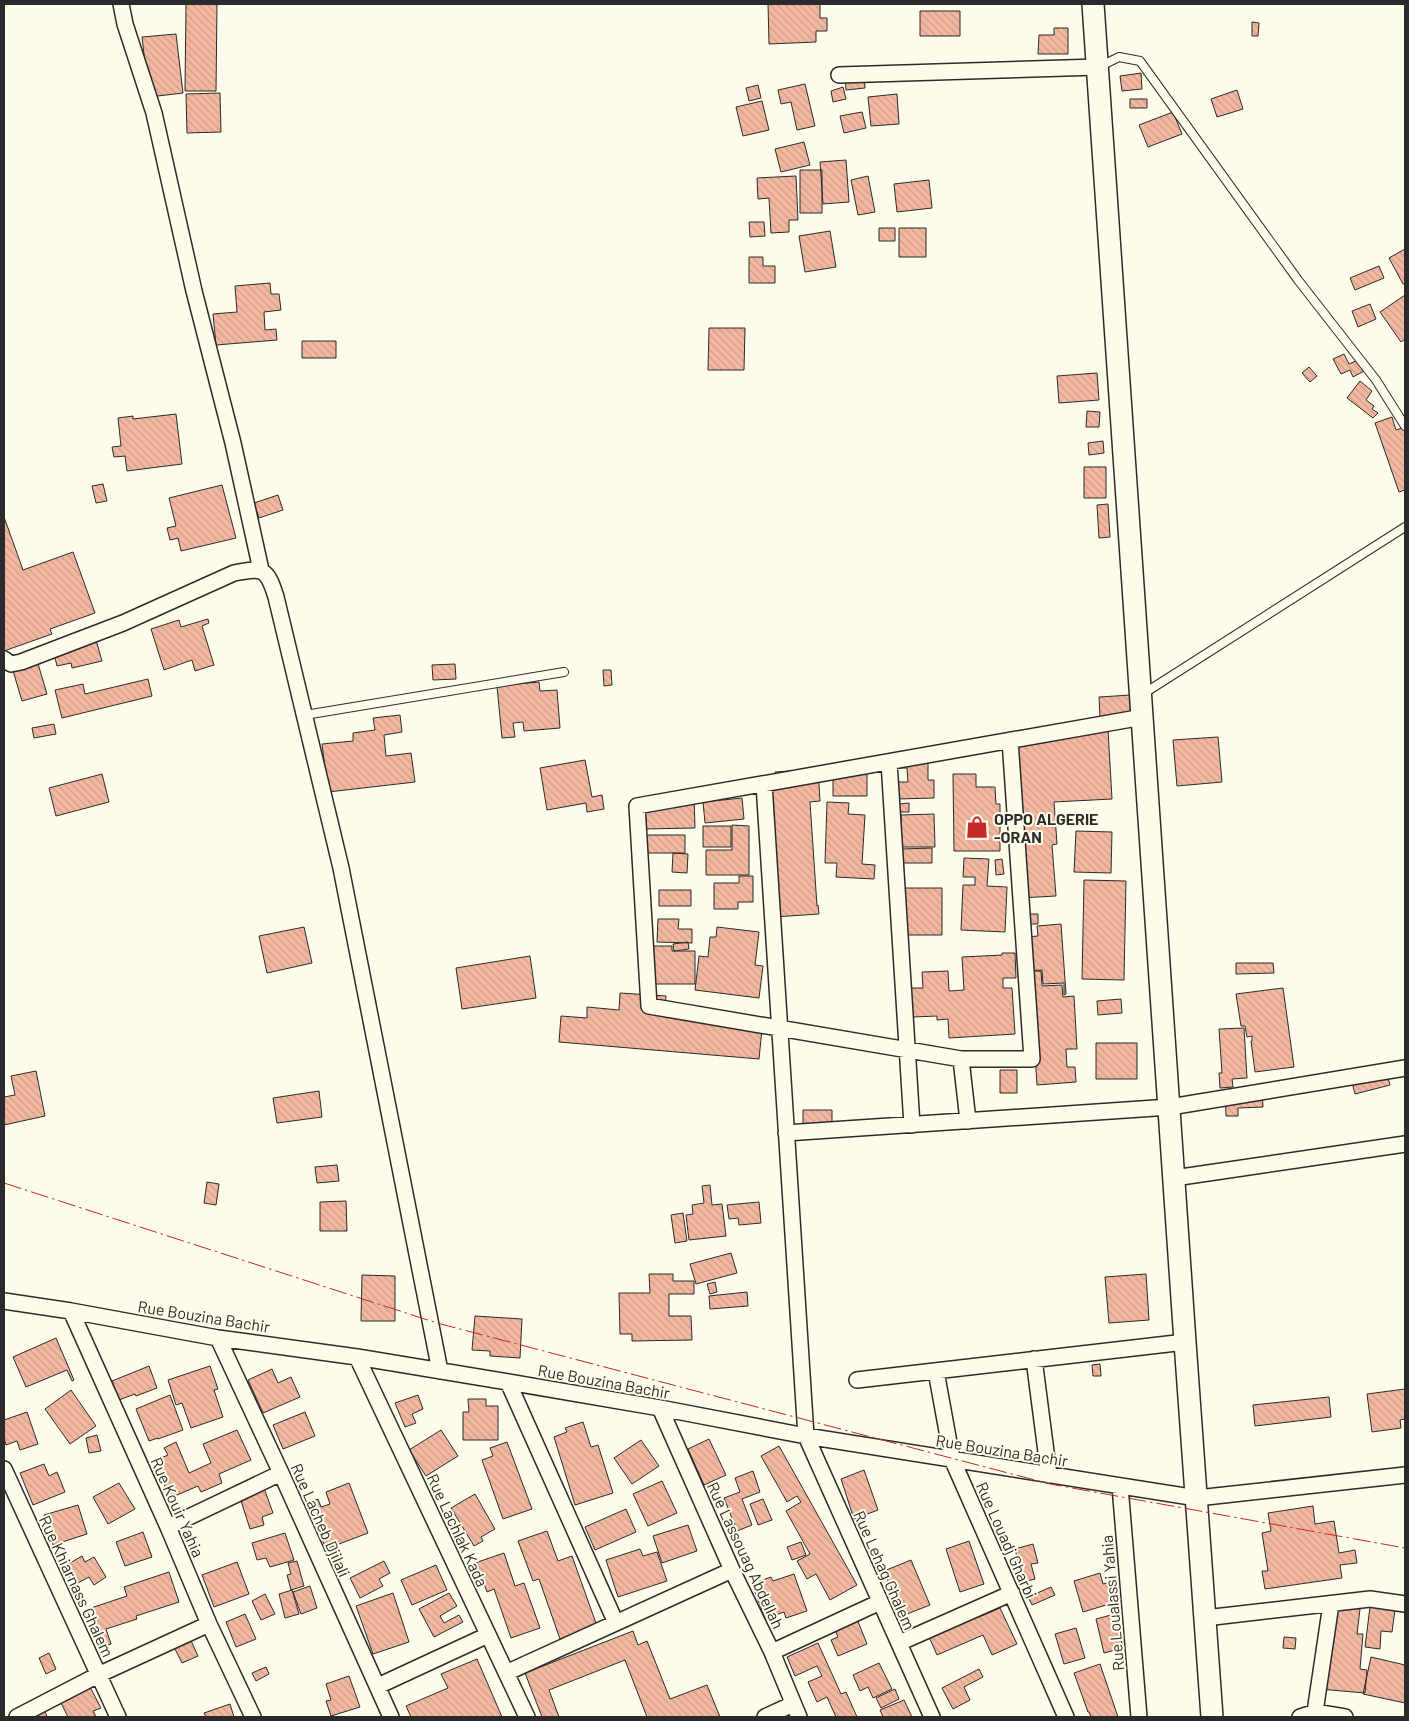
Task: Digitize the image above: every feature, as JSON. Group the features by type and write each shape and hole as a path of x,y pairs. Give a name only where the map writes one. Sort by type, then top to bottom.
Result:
{"main road":[{"path":"1093,4 1212,1717"}],"street":[{"path":"121,4 154,113 194,291 233,443 261,570"},
{"path":"838,75 1098,67"},
{"path":"4,659 11,664 21,662 123,622 234,573 251,569 261,570 269,575 305,715 341,868 440,1370"},
{"path":"1010,740 1032,1059 961,1059 649,1006 637,806 1010,740 1143,717"},
{"path":"889,762 912,1125"},
{"path":"764,784 806,1436"},
{"path":"961,1059 968,1121"},
{"path":"786,1133 1170,1107 1405,1068"},
{"path":"1174,1178 1405,1144"},
{"name":"Rue Bouzina Bachir","path":"4,1301 218,1338 440,1370 660,1408 806,1436 1197,1498 1405,1475"},
{"name":"Rue Kouir Yahia","path":"70,1311 168,1527 209,1624 253,1717"},
{"name":"Rue Lacheb Djilali","path":"218,1338 391,1717"},
{"path":"858,1380 1185,1342"},
{"name":"Rue Lachlak Kada","path":"357,1357 527,1717"},
{"path":"1034,1359 1049,1475"},
{"name":"Rue Louadj Gharbi","path":"936,1371 952,1460 1066,1717"},
{"path":"508,1382 616,1623"},
{"name":"Rue Lassouag Abdellah","path":"660,1408 732,1570 772,1652 796,1710"},
{"name":"Rue Lehag Ghalem","path":"806,1436 932,1717"},
{"name":"Rue Khiarnass Ghalem","path":"4,1469 118,1717"},
{"path":"168,1527 281,1473"},
{"name":"Rue Loualassi Yahia","path":"1120,1486 1139,1717"},
{"path":"506,1673 732,1570"},
{"path":"899,1643 1012,1593"},
{"path":"1205,1618 1370,1599 1405,1604"},
{"path":"772,1652 880,1602"},
{"path":"1315,1712 1331,1604"},
{"path":"17,1717 98,1675 209,1624"},
{"path":"378,1686 488,1635"},
{"path":"765,1717 796,1710"},
{"path":"1300,1717 1315,1712 1345,1717"}],"lane":[{"path":"1098,67 1119,57 1140,61 1298,280 1376,380 1405,426"},
{"path":"1141,695 1405,527"},
{"path":"305,715 564,672"}],"building":[{"path":"186,4 217,4 216,91 185,91"},
{"path":"768,4 820,4 820,18 827,18 827,31 816,31 816,42 769,44"},
{"path":"920,11 960,11 960,36 920,36"},
{"path":"1252,22 1259,23 1258,36 1252,36"},
{"path":"1054,28 1068,28 1068,54 1038,54 1039,35 1054,35"},
{"path":"176,34 183,93 149,97 142,37"},
{"path":"1141,73 1142,89 1122,91 1120,76"},
{"path":"864,75 865,88 846,90 845,76"},
{"path":"805,84 815,126 797,130 791,102 781,104 778,90"},
{"path":"758,85 761,98 749,101 746,88"},
{"path":"843,87 846,99 833,102 831,91"},
{"path":"1237,90 1243,109 1217,117 1211,99"},
{"path":"220,93 221,132 187,133 186,94"},
{"path":"897,94 899,124 871,126 868,97"},
{"path":"1130,99 1147,99 1147,108 1130,108"},
{"path":"762,101 769,130 743,136 736,107"},
{"path":"862,112 866,128 844,133 840,116"},
{"path":"1173,112 1182,134 1148,147 1139,125"},
{"path":"804,142 810,165 781,172 775,149"},
{"path":"846,160 849,202 823,204 820,162"},
{"path":"800,170 822,170 822,213 800,213"},
{"path":"796,176 798,220 789,220 789,232 771,233 769,198 758,199 757,178"},
{"path":"868,176 875,212 858,215 851,180"},
{"path":"929,180 932,208 897,212 894,184"},
{"path":"749,222 764,222 765,236 750,237"},
{"path":"879,228 895,228 895,241 879,241"},
{"path":"899,228 926,228 926,257 899,257"},
{"path":"830,231 836,267 805,272 799,236"},
{"path":"1405,249 1405,283 1403,284 1389,258"},
{"path":"749,257 763,257 763,266 775,266 775,283 749,283"},
{"path":"1379,266 1384,278 1355,290 1350,278"},
{"path":"270,283 271,294 279,294 281,310 264,312 265,330 276,329 277,340 216,345 213,314 237,312 235,286"},
{"path":"1405,295 1405,339 1401,342 1380,312"},
{"path":"1370,304 1376,319 1358,327 1352,311"},
{"path":"709,328 745,328 744,370 708,370"},
{"path":"302,341 336,341 336,358 302,358"},
{"path":"1344,354 1349,364 1358,360 1364,371 1353,377 1350,370 1341,374 1333,359"},
{"path":"1309,367 1317,376 1310,382 1302,373"},
{"path":"1097,373 1099,400 1059,403 1057,376"},
{"path":"1360,381 1372,391 1366,400 1374,406 1372,409 1378,413 1373,418 1347,398"},
{"path":"1087,411 1100,412 1099,427 1086,427"},
{"path":"176,414 182,464 127,471 125,456 114,457 112,447 121,446 118,418 133,416 133,419"},
{"path":"1392,417 1396,430 1405,427 1405,490 1399,492 1375,423"},
{"path":"1103,441 1104,453 1089,455 1088,443"},
{"path":"1084,467 1106,467 1106,498 1084,498"},
{"path":"103,484 107,501 96,503 92,486"},
{"path":"222,485 236,538 181,551 178,538 170,540 167,528 176,526 169,498"},
{"path":"278,495 283,510 259,518 254,503"},
{"path":"1108,504 1110,537 1099,538 1097,505"},
{"path":"4,517 23,570 73,552 95,613 50,629 52,634 4,651"},
{"path":"208,619 209,623 202,626 214,665 195,671 192,660 164,670 151,629 179,620 181,627"},
{"path":"96,640 102,661 72,668 71,663 57,666 53,650"},
{"path":"36,657 47,694 22,701 11,664"},
{"path":"455,664 456,679 433,680 432,665"},
{"path":"603,670 611,670 612,685 604,686"},
{"path":"148,679 152,696 62,718 55,690 83,684 85,694"},
{"path":"539,682 540,691 557,690 560,728 524,731 523,722 513,723 515,737 502,738 497,686"},
{"path":"1131,695 1132,716 1100,717 1099,697"},
{"path":"400,715 402,732 384,735 386,756 411,753 415,782 328,792 322,744 353,741 353,733 375,730 373,718"},
{"path":"54,724 56,734 34,738 32,728"},
{"path":"1108,730 1112,799 1054,802 1057,844 1052,845 1056,896 1020,898 1010,735"},
{"path":"1218,737 1222,782 1177,786 1173,740"},
{"path":"585,760 592,797 602,795 604,809 587,812 586,803 547,810 540,768"},
{"path":"928,762 928,780 934,780 934,798 897,799 896,782 908,782 907,768 895,768 895,763"},
{"path":"833,768 867,768 867,796 833,796"},
{"path":"818,769 820,801 810,802 819,914 774,917 765,781 776,780 775,772"},
{"path":"102,774 109,802 56,816 49,788"},
{"name":"OPPO ALGERIE -ORAN","path":"953,774 976,774 976,787 995,787 996,804 1000,804 1000,851 954,851"},
{"path":"694,798 695,828 643,829 643,799"},
{"path":"742,798 744,819 705,823 703,802"},
{"path":"827,802 849,803 848,814 865,815 862,864 875,865 874,879 836,877 837,863 825,863"},
{"path":"909,803 909,812 899,812 899,804"},
{"path":"934,814 935,847 902,847 901,815"},
{"path":"732,825 749,826 749,875 706,875 706,850 732,850"},
{"path":"703,826 731,826 731,847 703,847"},
{"path":"1076,831 1112,832 1111,873 1074,872"},
{"path":"637,835 685,835 685,853 636,853"},
{"path":"932,848 932,863 902,863 901,849"},
{"path":"673,853 688,854 687,873 672,872"},
{"path":"964,858 989,859 987,886 1007,887 1005,932 961,930 963,885 975,885 975,877 963,877"},
{"path":"1002,859 1004,874 996,875 995,860"},
{"path":"739,876 753,876 753,902 738,902 738,909 714,909 714,883 739,883"},
{"path":"1084,880 1126,881 1124,980 1082,979"},
{"path":"900,888 942,888 942,935 900,935"},
{"path":"659,890 691,890 691,906 659,906"},
{"path":"1023,914 1038,914 1038,924 1023,924"},
{"path":"658,919 679,919 678,929 692,929 692,943 657,942"},
{"path":"1061,924 1066,994 1064,995 1064,983 1043,984 1042,970 1028,971 1026,937 1038,936 1037,926"},
{"path":"304,927 312,963 267,973 259,936"},
{"path":"717,927 759,932 755,965 763,966 759,998 695,990 699,956 708,957 710,937 716,937"},
{"path":"688,942 689,949 674,951 673,944"},
{"path":"653,946 672,946 672,951 695,951 695,984 653,984"},
{"path":"1002,953 1015,953 1016,978 1003,978 1003,988 1012,988 1015,1034 949,1038 948,1019 937,1020 937,1016 913,1017 911,988 923,988 922,972 948,971 949,991 964,990 962,957 1002,955"},
{"path":"530,956 536,998 462,1009 456,968"},
{"path":"1236,963 1273,963 1274,973 1236,974"},
{"path":"1030,971 1041,971 1042,986 1062,985 1063,997 1074,996 1077,1049 1066,1049 1067,1067 1075,1067 1076,1082 1037,1085"},
{"path":"1283,988 1294,1067 1255,1072 1252,1036 1247,1037 1245,1026 1241,1026 1236,994"},
{"path":"620,993 666,996 665,1011 763,1019 759,1059 559,1042 561,1016 587,1018 587,1007 619,1010"},
{"path":"1121,999 1122,1013 1098,1015 1097,1001"},
{"path":"1244,1028 1247,1078 1232,1079 1233,1087 1220,1088 1219,1073 1222,1073 1219,1029"},
{"path":"1096,1043 1137,1043 1137,1079 1096,1079"},
{"path":"1385,1067 1390,1085 1355,1094 1350,1075"},
{"path":"1000,1070 1017,1070 1017,1093 1000,1093"},
{"path":"36,1071 45,1116 4,1125 4,1097 15,1095 11,1076"},
{"path":"1262,1090 1263,1107 1238,1108 1238,1116 1226,1116 1225,1091"},
{"path":"319,1091 322,1117 277,1123 273,1098"},
{"path":"803,1110 832,1110 832,1125 803,1125"},
{"path":"337,1165 339,1181 317,1183 315,1167"},
{"path":"207,1182 219,1184 216,1205 204,1203"},
{"path":"710,1185 712,1205 722,1204 726,1236 689,1240 686,1215 693,1214 692,1205 704,1203 702,1186"},
{"path":"346,1201 347,1231 320,1231 320,1202"},
{"path":"759,1202 761,1223 739,1225 738,1218 729,1219 727,1205"},
{"path":"683,1213 687,1241 675,1243 671,1215"},
{"path":"731,1253 737,1273 696,1284 690,1264"},
{"path":"649,1274 673,1274 673,1281 694,1281 694,1294 669,1294 669,1316 691,1316 692,1340 632,1341 632,1334 620,1334 619,1293 650,1293"},
{"path":"1146,1274 1149,1320 1109,1323 1105,1277"},
{"path":"362,1275 395,1276 395,1321 361,1321"},
{"path":"715,1282 717,1292 710,1294 707,1284"},
{"path":"747,1292 748,1306 710,1309 709,1296"},
{"path":"475,1316 522,1319 520,1358 490,1356 490,1351 472,1350"},
{"path":"56,1338 74,1380 72,1381 67,1370 26,1387 13,1357"},
{"path":"1100,1364 1101,1376 1093,1376 1092,1365"},
{"path":"149,1366 157,1388 119,1400 112,1381"},
{"path":"210,1366 218,1389 214,1390 223,1417 191,1428 182,1403 176,1405 168,1380"},
{"path":"272,1369 278,1383 291,1377 300,1397 263,1413 248,1380"},
{"path":"1405,1389 1405,1419 1400,1420 1401,1428 1372,1432 1367,1394"},
{"path":"71,1390 96,1426 70,1444 45,1409"},
{"path":"170,1395 183,1430 149,1441 136,1409"},
{"path":"418,1395 423,1409 412,1414 416,1423 405,1427 395,1403"},
{"path":"1329,1397 1331,1417 1255,1426 1253,1405"},
{"path":"468,1399 486,1399 486,1406 498,1406 498,1440 463,1440 463,1412 469,1412"},
{"path":"27,1412 38,1444 20,1450 17,1441 6,1445 4,1420"},
{"path":"305,1412 315,1436 283,1449 273,1425"},
{"path":"583,1422 591,1447 598,1445 613,1493 575,1505 554,1437 567,1432 565,1428"},
{"path":"237,1430 251,1460 219,1474 222,1483 201,1492 198,1486 170,1498 154,1461 168,1455 164,1448 176,1442 189,1473 211,1463 203,1444"},
{"path":"441,1430 458,1456 426,1476 409,1450"},
{"path":"97,1435 101,1451 89,1453 86,1438"},
{"path":"709,1439 726,1475 704,1485 688,1449"},
{"path":"641,1440 659,1466 632,1484 614,1458"},
{"path":"507,1442 532,1509 503,1519 482,1460 493,1456 490,1448"},
{"path":"779,1446 857,1585 830,1600 816,1574 807,1579 797,1561 810,1554 786,1511 801,1502 797,1496 787,1502 761,1456"},
{"path":"44,1464 49,1476 57,1472 65,1492 33,1505 20,1473"},
{"path":"864,1470 878,1510 854,1519 841,1479"},
{"path":"753,1471 760,1492 742,1499 752,1525 737,1531 724,1498 740,1492 735,1478"},
{"path":"260,1477 273,1513 262,1517 264,1525 250,1529 236,1485"},
{"path":"662,1481 677,1513 648,1526 633,1494"},
{"path":"119,1483 135,1509 108,1524 93,1497"},
{"path":"349,1483 368,1533 326,1549 308,1503 318,1499 321,1507 330,1504 326,1492"},
{"path":"475,1494 495,1529 481,1537 483,1541 474,1546 451,1508"},
{"path":"763,1499 772,1520 758,1525 750,1504"},
{"path":"78,1505 87,1534 53,1545 44,1515"},
{"path":"1313,1506 1315,1524 1334,1521 1339,1553 1355,1550 1357,1563 1340,1565 1342,1578 1265,1589 1262,1571 1268,1571 1262,1533 1271,1531 1268,1513"},
{"path":"626,1509 636,1532 595,1550 585,1527"},
{"path":"688,1525 697,1551 662,1563 653,1536"},
{"path":"547,1531 558,1561 572,1556 597,1626 560,1639 539,1579 533,1581 518,1541"},
{"path":"143,1532 152,1557 125,1566 116,1542"},
{"path":"285,1533 294,1560 270,1567 266,1558 257,1560 252,1543"},
{"path":"969,1541 984,1584 960,1592 946,1549"},
{"path":"801,1542 806,1555 792,1560 787,1547"},
{"path":"1033,1544 1038,1563 1031,1564 1035,1579 1023,1582 1015,1549"},
{"path":"640,1549 643,1556 657,1552 667,1581 618,1597 606,1560"},
{"path":"504,1553 515,1586 524,1583 540,1628 511,1638 494,1589 487,1592 481,1576 477,1578 472,1564"},
{"path":"82,1556 85,1562 94,1557 106,1577 94,1585 89,1577 74,1585 63,1567"},
{"path":"911,1560 930,1605 902,1616 884,1571"},
{"path":"297,1561 304,1586 291,1590 287,1575 291,1574 288,1563"},
{"path":"384,1561 390,1573 379,1579 383,1586 360,1598 350,1578"},
{"path":"237,1562 249,1594 214,1607 202,1575"},
{"path":"436,1565 447,1590 412,1605 401,1580"},
{"path":"169,1572 179,1602 136,1616 137,1619 106,1629 111,1644 101,1647 88,1609 127,1596 124,1587"},
{"path":"1100,1573 1103,1584 1110,1582 1116,1602 1083,1612 1074,1581"},
{"path":"794,1574 807,1611 786,1618 784,1612 765,1619 752,1584 771,1577 773,1581"},
{"path":"310,1586 317,1608 301,1614 293,1592"},
{"path":"1051,1587 1055,1595 1032,1605 1028,1597"},
{"path":"292,1590 299,1614 285,1618 279,1594"},
{"path":"393,1593 409,1642 373,1654 356,1606"},
{"path":"449,1593 457,1606 440,1616 444,1623 459,1615 463,1622 434,1637 419,1609"},
{"path":"265,1594 275,1614 261,1620 252,1601"},
{"path":"1328,1606 1360,1609 1357,1634 1363,1634 1360,1669 1367,1670 1365,1693 1319,1689"},
{"path":"1370,1607 1395,1610 1392,1632 1381,1631 1380,1649 1365,1647"},
{"path":"1000,1608 1017,1644 992,1655 983,1635 937,1655 926,1630 976,1612 979,1617"},
{"path":"245,1614 256,1639 236,1647 226,1622"},
{"path":"1115,1614 1123,1648 1104,1653 1096,1619"},
{"path":"857,1619 867,1644 838,1656 831,1640 838,1637 834,1628"},
{"path":"1076,1628 1085,1658 1064,1664 1055,1634"},
{"path":"633,1631 638,1645 647,1641 670,1699 707,1685 720,1717 647,1717 625,1660 549,1690 559,1717 542,1717 525,1673"},
{"path":"188,1634 198,1656 182,1663 171,1641"},
{"path":"1284,1637 1296,1638 1295,1649 1283,1648"},
{"path":"818,1643 841,1694 846,1692 857,1717 836,1717 827,1697 817,1702 808,1682 822,1676 817,1666 795,1676 787,1657"},
{"path":"49,1653 56,1669 46,1674 39,1658"},
{"path":"1371,1657 1405,1665 1405,1703 1363,1694"},
{"path":"477,1659 502,1717 411,1717 406,1706 448,1688 441,1674"},
{"path":"879,1663 892,1689 873,1698 868,1687 860,1691 853,1675"},
{"path":"1100,1664 1118,1717 1091,1717 1074,1673"},
{"path":"266,1667 269,1674 256,1681 252,1673"},
{"path":"979,1669 983,1677 964,1687 970,1700 953,1709 942,1688"},
{"path":"349,1676 360,1707 331,1716 326,1701 331,1700 326,1684"},
{"path":"90,1687 101,1708 93,1711 96,1717 68,1717 60,1701"},
{"path":"895,1689 899,1699 881,1708 876,1698"},
{"path":"904,1700 912,1717 883,1717 880,1710"},
{"path":"230,1704 234,1717 206,1717 204,1713"},
{"path":"45,1711 47,1717 29,1717"}],"power":[{"path":"4,1183 437,1323 1050,1484 1405,1548"}],"place":[{"name":"OPPO ALGERIE -ORAN","path":"977,827"}]}
